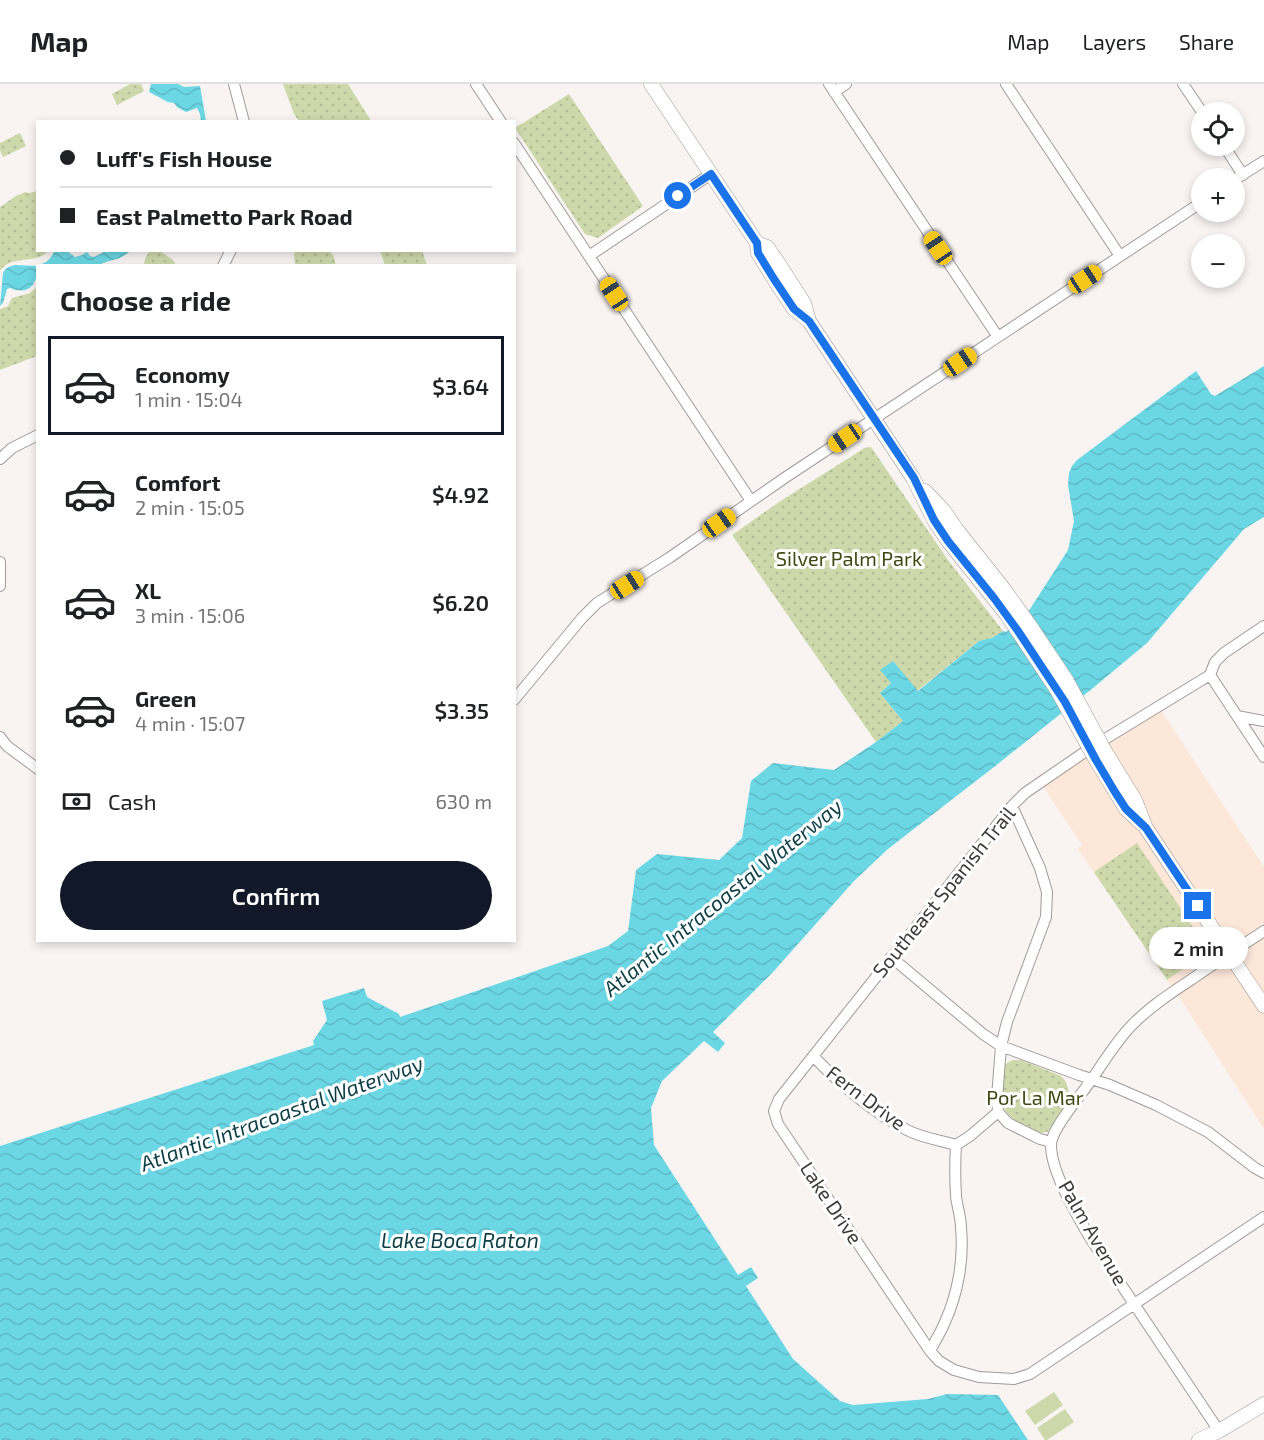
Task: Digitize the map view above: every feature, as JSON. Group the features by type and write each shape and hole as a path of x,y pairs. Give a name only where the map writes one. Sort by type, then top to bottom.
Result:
{"main road":[{"path":"651,84 757,243 758,253 794,309 809,321 914,478 944,511 976,565 1029,624 1067,681 1083,708 1098,753 1135,800 1146,828 1264,1006"},
{"path":"1199,1440 1220,1431 1264,1404"}],"street":[{"path":"234,84 243,120"},
{"path":"476,84 500,120"},
{"path":"846,84 831,88 998,337"},
{"path":"1006,84 1120,256"},
{"path":"1183,84 1195,102"},
{"path":"516,146 751,501"},
{"path":"1245,173 1264,161"},
{"path":"589,256 711,174"},
{"path":"516,698 591,608 1191,209"},
{"path":"0,459 12,448 36,436"},
{"path":"0,562 0,586"},
{"path":"1264,626 1224,653 1215,662 1209,675 1264,757"},
{"name":"Southeast Spanish Trail","path":"813,1056 1012,806 1025,794 1098,753 1209,675"},
{"path":"1237,716 1264,721"},
{"path":"0,737 7,746 36,768"},
{"path":"1012,806 1040,868 1047,892 1046,917 1007,1022 1001,1046 998,1112 1008,1123 1040,1139 1051,1142 1065,1116 1122,1036 1144,1013 1264,931"},
{"path":"891,957 983,1034 1001,1046 1110,1085 1156,1105 1208,1132 1264,1173"},
{"name":"Fern Drive","path":"813,1056 846,1087 899,1125 920,1136 956,1145"},
{"name":"Lake Drive","path":"813,1056 779,1099 774,1111 778,1124 930,1351 939,1361 954,1370 980,1377 1014,1379 1030,1374 1264,1216"},
{"path":"930,1351 945,1323 960,1270 962,1226 957,1198 956,1145 998,1112"},
{"name":"Palm Avenue","path":"1051,1142 1058,1173 1081,1221 1220,1431"}],"shaded area":[{"path":"1156,703 1264,867 1264,1129 1187,1009 1078,849 1082,845 1037,777"}],"green space":[{"path":"130,84 141,84 144,91 117,105 112,94"},
{"path":"283,84 348,84 370,120 298,120"},
{"path":"569,94 643,206 598,238 585,234 516,127"},
{"path":"20,133 26,146 3,157 0,143"},
{"path":"36,191 36,252 47,252 37,258 10,263 0,271 0,207 16,196 25,192"},
{"path":"149,252 161,252 175,264 144,264"},
{"path":"295,252 330,252 336,264 295,264"},
{"path":"380,252 422,252 427,264 385,264"},
{"path":"36,288 36,356 0,370 0,309 8,306 12,298 30,293"},
{"name":"Silver Palm Park","path":"871,447 948,560 1003,631 992,638 979,641 917,691 893,661 881,670 891,683 880,693 903,721 876,742 732,535 864,448"},
{"path":"1137,843 1209,951 1167,980 1094,872"},
{"name":"Por La Mar","path":"1013,1060 1021,1060 1061,1076 1066,1082 1069,1092 1068,1105 1055,1125 1047,1132 1040,1133 1021,1126 1005,1110 1001,1087 1004,1067"},
{"path":"1054,1392 1063,1405 1035,1425 1025,1411"},
{"path":"1065,1409 1074,1422 1045,1440 1037,1428"}],"water":[{"path":"151,84 200,86 206,120 201,120 197,108 186,112 174,103 149,92"},
{"path":"54,252 68,252 75,257 87,252 94,257 104,252 129,252 120,258 101,264 41,264"},
{"path":"15,265 36,266 36,278 31,287 27,289 7,289 0,306 3,273"},
{"path":"1264,366 1264,517 1244,529 1147,643 994,767 888,849 854,881 774,971 713,1032 725,1043 718,1052 704,1041 662,1081 651,1108 654,1145 738,1275 751,1267 758,1278 746,1286 793,1359 840,1401 853,1405 928,1399 947,1394 998,1395 1028,1440 0,1440 0,1146 314,1045 313,1041 327,1020 322,1001 364,988 367,997 399,1014 400,1017 608,946 628,931 636,870 657,854 719,860 742,838 751,781 773,763 834,770 903,721 880,693 891,683 880,670 893,661 918,691 979,641 992,638 1003,631 1006,632 1030,609 1068,550 1074,521 1068,485 1069,473 1077,460 1196,371 1211,394 1215,396"}],"route":[{"path":"678,196 711,174 757,243 758,253 794,309 809,321 914,478 934,520 948,541 1018,631 1065,702 1105,776 1126,809 1146,828 1198,906"}],"water label":[{"name":"Atlantic Intracoastal Waterway","path":"723,898"},
{"name":"Atlantic Intracoastal Waterway","path":"282,1114"},
{"name":"Lake Boca Raton","path":"460,1241"}]}
